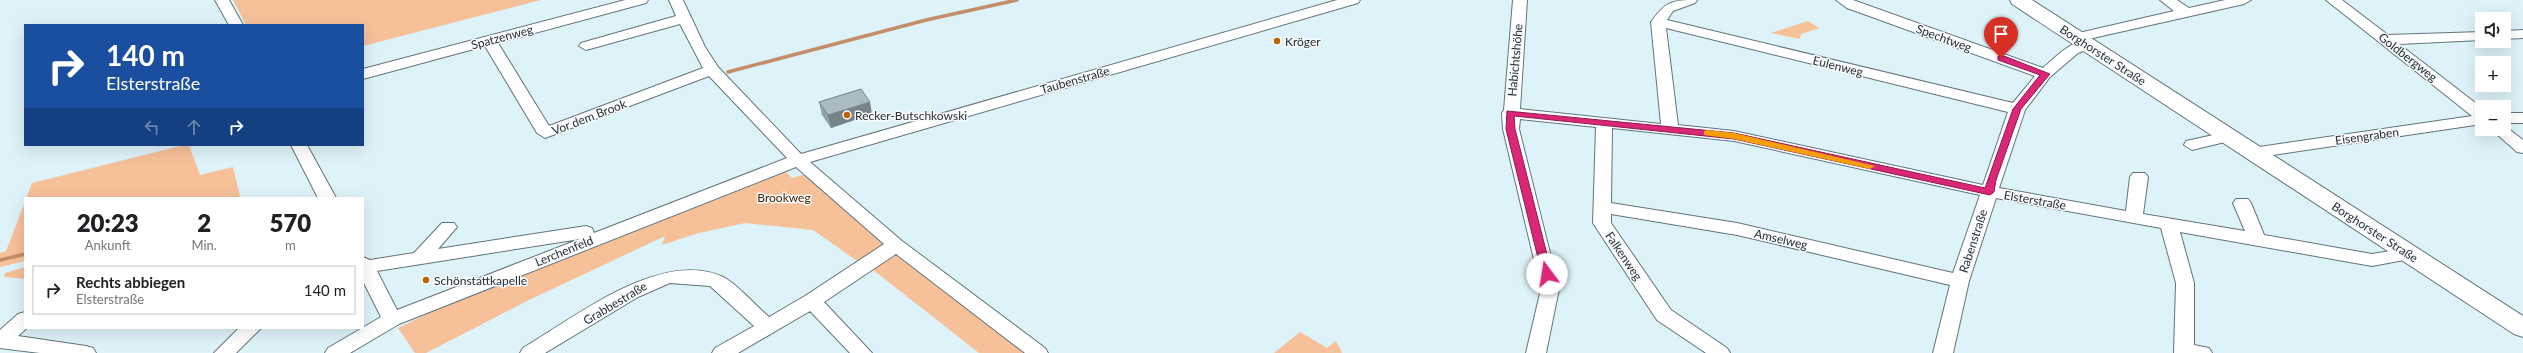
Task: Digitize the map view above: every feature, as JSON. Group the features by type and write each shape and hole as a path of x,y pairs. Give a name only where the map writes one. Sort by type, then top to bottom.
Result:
{"main road":[{"name":"Borghorster Straße","path":"2019,0 2227,137 2523,328"}],"street":[{"path":"222,0 235,24"},
{"name":"Spatzenweg","path":"364,74 641,0"},
{"path":"676,0 698,47 712,70 798,160 896,245 1038,353"},
{"name":"Taubenstraße","path":"798,160 1353,0"},
{"name":"Habichtshöhe","path":"1520,0 1510,113 1511,129 1550,289 1536,353"},
{"path":"1670,129 1658,22 1668,8 1690,0"},
{"name":"Spechtweg","path":"1843,0 1852,6 2045,74"},
{"path":"2167,0 2185,12"},
{"name":"Rabenstraße","path":"1943,353 1960,281 1990,192 1991,180 2017,109 2045,74 2073,50 2081,41 2185,12 2244,0"},
{"name":"Goldbergweg","path":"2333,0 2475,110"},
{"path":"586,46 684,18"},
{"name":"Eulenweg","path":"1658,22 2017,109"},
{"path":"2511,35 2523,34"},
{"path":"2386,40 2475,36"},
{"name":"Vor dem Brook","path":"489,40 545,133 712,70"},
{"name":"Elsterstraße","path":"1510,113 1734,136 1990,192 2257,240 2372,260 2408,254"},
{"path":"2511,118 2523,118"},
{"name":"Eisengraben","path":"2252,153 2475,120"},
{"name":"Falkenweg","path":"1604,123 1601,207 1602,223 1664,315 1720,353"},
{"path":"2508,136 2523,148"},
{"path":"2192,145 2227,137"},
{"path":"300,146 326,197"},
{"name":"Lerchenfeld","path":"335,353 392,319 798,160"},
{"path":"2134,218 2138,176"},
{"path":"2242,203 2257,240"},
{"name":"Amselweg","path":"1601,207 1665,214 1729,226 1960,281"},
{"path":"2169,224 2185,283 2190,352"},
{"path":"420,258 448,227"},
{"path":"392,319 364,265 420,258 586,232"},
{"path":"722,353 766,326 812,301 896,245"},
{"name":"Grabbestraße","path":"530,353 568,332 631,292 652,282 670,277 706,278 717,282 766,326"},
{"path":"812,301 862,353"},
{"path":"1,341 24,320"},
{"path":"224,353 250,329"},
{"name":"Grabbestraße","path":"549,353 563,345 568,332"},
{"path":"1,341 86,353"}],"green space":[{"path":"233,0 541,0 364,46 364,24 245,24"},
{"path":"1808,21 1819,28 1801,34 1800,39 1771,33"},
{"path":"180,146 189,146 200,175 233,167 240,196 26,197 32,183"},
{"name":"Brookweg","path":"786,172 792,178 812,172 896,245 860,263 813,230 745,223 695,234 662,245 665,236 529,300 426,353 415,353 398,328 447,304"},
{"path":"24,205 24,261 0,267 0,253 6,251"},
{"path":"905,251 1038,353 979,353 872,269"},
{"path":"24,267 24,279 4,277 5,273"},
{"path":"1300,332 1327,348 1336,341 1342,353 1274,353"}],"building":[{"path":"861,89 870,102 828,115 819,102"}],"waterway":[{"path":"728,72 926,20 1017,0"},
{"path":"0,260 24,254"}],"slow traffic":[{"path":"1707,133 1734,136 1870,166"}],"place":[{"name":"Kröger","path":"1277,41"},
{"name":"Recker-Butschkowski","path":"847,115"},
{"name":"Schönstattkapelle","path":"426,280"}],"route":[{"path":"1547,274 1511,129 1510,113 1734,136 1990,192 1991,180 2017,109 2045,74 2001,58"}]}
